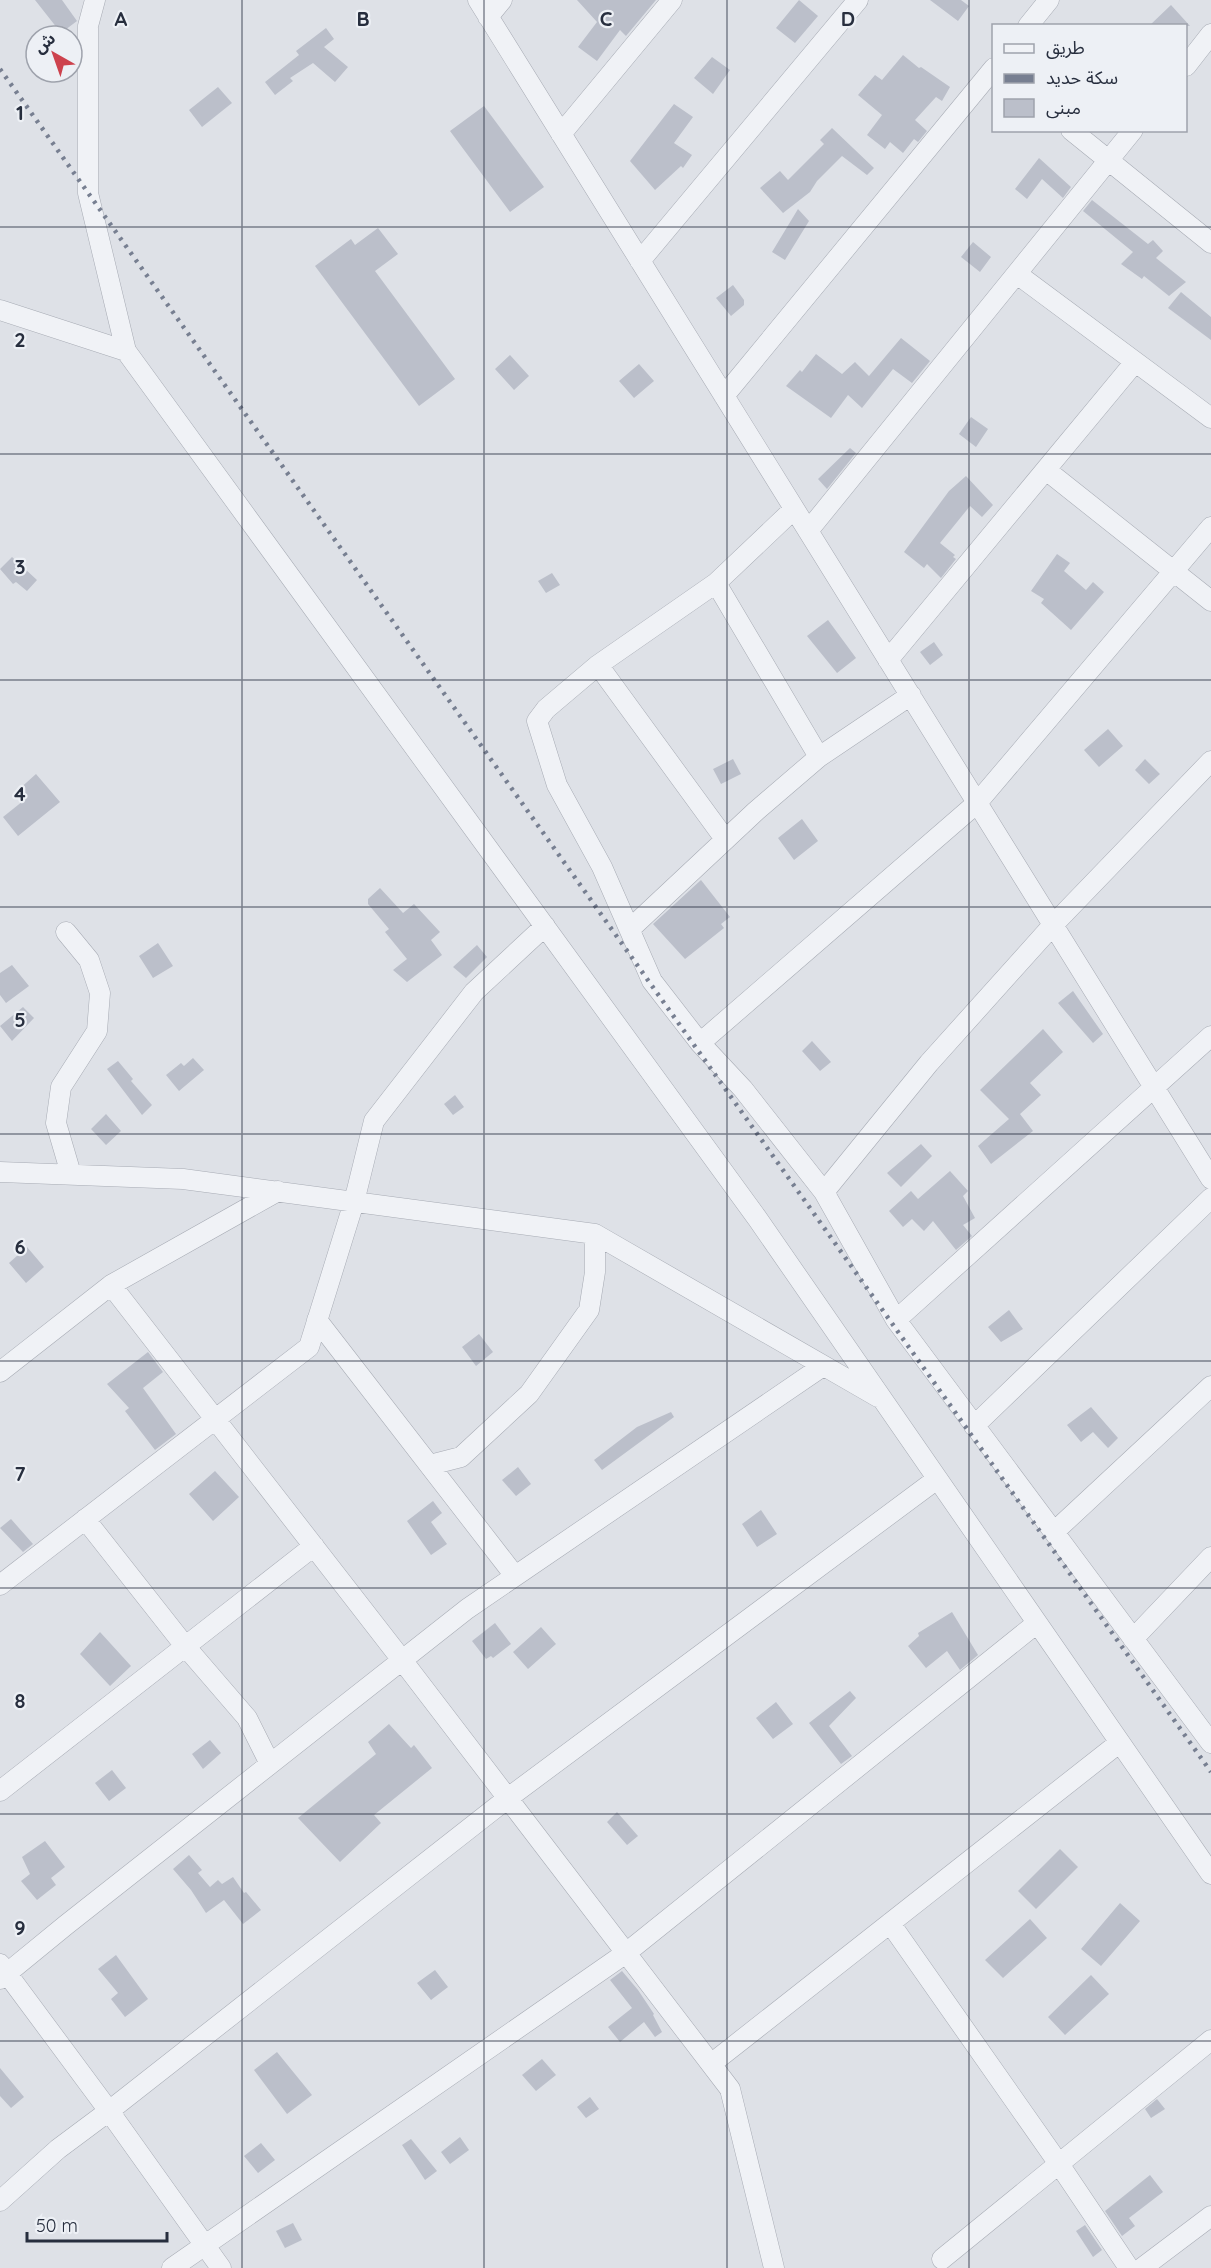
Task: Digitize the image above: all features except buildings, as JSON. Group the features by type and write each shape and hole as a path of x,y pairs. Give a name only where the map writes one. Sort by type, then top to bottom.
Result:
{"street":[{"path":"95,0 88,26 88,193 126,351 757,1218 1211,1874"},
{"path":"502,0 483,8 1211,1179"},
{"path":"561,134 672,0"},
{"path":"640,261 858,0"},
{"path":"1030,24 1049,0"},
{"path":"1187,64 1211,34"},
{"path":"724,396 992,69"},
{"path":"1073,132 1211,243"},
{"path":"808,531 1131,132"},
{"path":"1017,274 1211,418"},
{"path":"0,310 126,351"},
{"path":"888,660 1135,362"},
{"path":"1046,470 1211,601"},
{"path":"794,509 716,583 598,665 546,709 537,721 557,785 602,867 652,981 700,1043 743,1089 824,1192 896,1320 1211,1743"},
{"path":"700,1043 977,803 1211,527"},
{"path":"716,583 819,757"},
{"path":"598,665 725,839"},
{"path":"630,929 725,839 819,757 910,695"},
{"path":"824,1192 929,1063 1052,926 1211,761"},
{"path":"0,1585 309,1347 354,1202 374,1121 474,992 545,926"},
{"path":"66,932 89,960 100,993 97,1031 61,1087 56,1123 71,1174"},
{"path":"896,1320 1211,1036"},
{"path":"0,1172 183,1179 595,1234 883,1400"},
{"path":"0,1372 111,1285 278,1191"},
{"path":"974,1426 1211,1198"},
{"path":"430,1465 461,1457 529,1394 589,1311 595,1272 595,1234"},
{"path":"111,1285 402,1660 730,2089 774,2268"},
{"path":"318,1320 515,1576"},
{"path":"221,2268 109,2111 2,1972 467,1609 823,1365"},
{"path":"1054,1532 1211,1386"},
{"path":"0,2201 58,2149 508,1798 937,1479"},
{"path":"85,1519 185,1646 247,1718 270,1764"},
{"path":"0,1791 314,1546"},
{"path":"1133,1639 1211,1557"},
{"path":"172,2268 626,1953 1037,1623"},
{"path":"711,2064 1119,1743"},
{"path":"890,1923 1129,2268"},
{"path":"942,2259 1211,2040"},
{"path":"1143,2268 1211,2216"}],"railway":[{"path":"0,69 1211,1772"}]}
